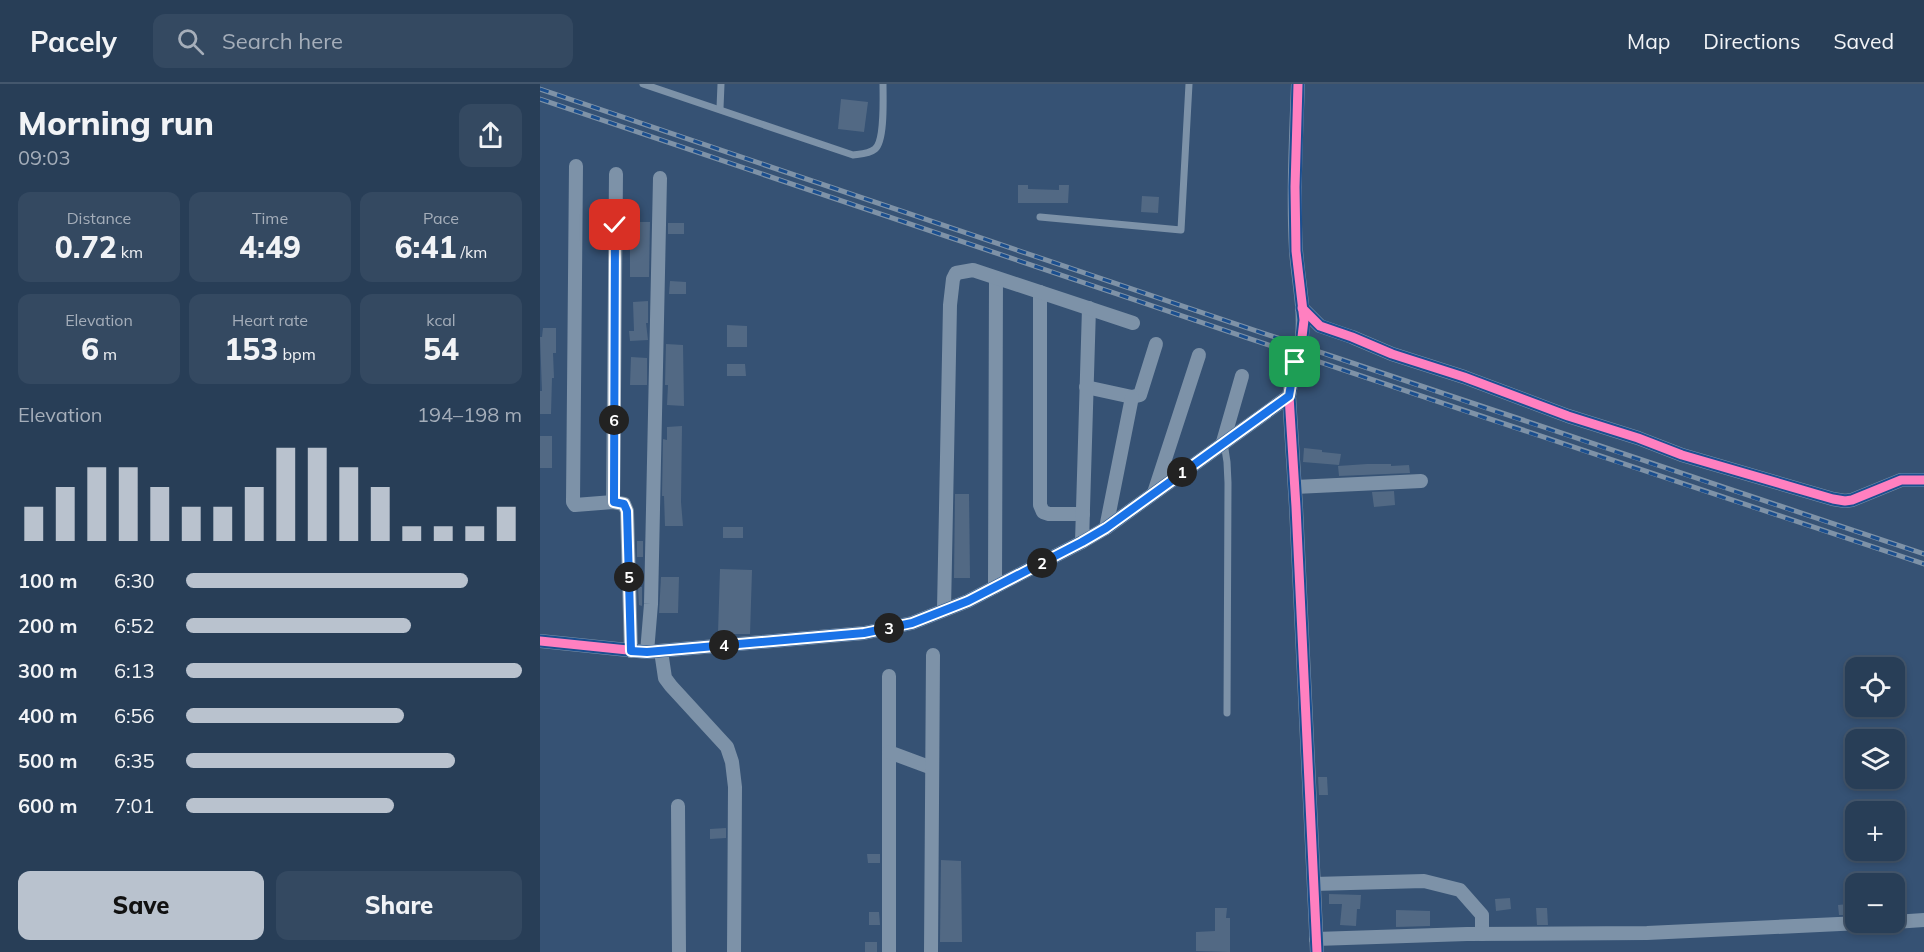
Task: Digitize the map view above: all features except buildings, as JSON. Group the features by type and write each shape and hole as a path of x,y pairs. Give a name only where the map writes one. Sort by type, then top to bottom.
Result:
{"street":[{"path":"1298,84 1296,251 1304,320 1302,337"},
{"path":"576,166 573,502 581,506 614,502 624,504 627,511 631,651"},
{"path":"614,502 615,174"},
{"path":"660,178 651,604 656,654 665,678 727,747 732,762 735,787 734,952"},
{"path":"945,610 950,316 953,279 956,273 973,270 1133,323"},
{"path":"995,587 996,278"},
{"path":"1040,292 1040,505 1043,512 1049,514 1083,514"},
{"path":"1082,542 1089,308"},
{"path":"1302,308 1320,326 1392,354 1464,377 1682,455 1833,499 1851,500 1900,480 1924,480"},
{"path":"1086,387 1132,397 1137,396 1156,344"},
{"path":"1154,493 1200,355"},
{"path":"1295,362 1289,396 1316,946 1482,934 1647,933 1845,924"},
{"path":"1223,442 1242,376"},
{"path":"540,641 656,654 864,633 912,623 995,587 1106,528 1289,396"},
{"path":"1106,528 1132,397"},
{"path":"1295,488 1421,481"},
{"path":"931,952 933,655"},
{"path":"889,676 890,952"},
{"path":"889,752 932,768"},
{"path":"678,806 679,952"},
{"path":"1314,884 1425,881 1460,890 1482,915 1482,934"},
{"path":"1905,921 1924,920"}],"lane":[{"path":"643,84 853,154 866,154 876,149 881,139 883,84"},
{"path":"720,108 721,84"},
{"path":"1040,217 1181,230 1189,84"},
{"path":"1223,442 1228,483 1227,713"}],"tunnel":[{"path":"1295,362 1302,337"}],"railway":[{"path":"540,89 1924,554"},
{"path":"540,99 1924,564"}],"cycle path":[{"path":"1298,84 1296,251 1304,320 1289,396 1317,952"},
{"path":"1302,308 1320,326 1392,354 1464,377 1682,455 1833,499 1852,500 1901,480 1924,480"},
{"path":"540,641 647,652 864,633 912,623 968,601 1106,528 1289,396"}],"route":[{"path":"615,225 614,502 624,504 627,511 631,651 647,652 864,633 912,623 968,601 1106,528 1289,396 1295,362"}]}
